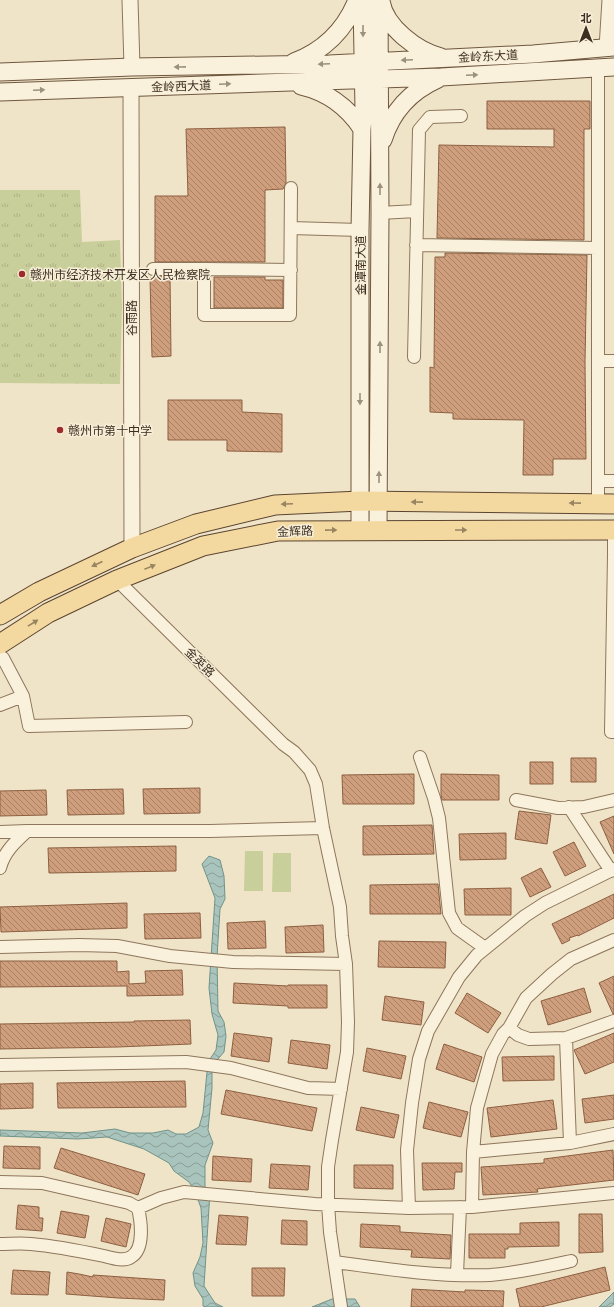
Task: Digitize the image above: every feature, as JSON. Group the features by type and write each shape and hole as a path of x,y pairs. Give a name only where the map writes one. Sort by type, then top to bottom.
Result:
{"main road":[{"path":"280,66 313,54 329,42 347,20 357,0"},
{"name":"金潭南大道","path":"362,0 363,28 370,62 380,150 380,213 369,530"},
{"path":"380,0 387,16 400,33 426,52 447,59"},
{"name":"金潭南大道","path":"370,62 380,0"},
{"name":"金岭东大道","path":"370,62 533,54 611,47"},
{"path":"533,54 535,72"},
{"name":"金岭西大道","path":"0,72 280,66 370,62"},
{"name":"金岭东大道","path":"371,80 606,68"},
{"path":"380,150 386,128 401,105 412,94 441,77"},
{"name":"金岭西大道","path":"0,92 371,80"},
{"name":"金潭南大道","path":"370,501 360,230 362,129 364,110 371,80"},
{"path":"288,82 310,88 332,98 349,112 362,129"},
{"path":"0,615 39,592 132,548 196,524 276,505 370,501 606,504"},
{"name":"金辉路","path":"0,644 48,613 117,580 203,546 278,531 614,530"}],"street":[{"path":"130,0 132,68"},
{"path":"610,0 611,47"},
{"path":"606,68 598,248 598,481 606,504"},
{"name":"谷雨路","path":"131,87 132,548"},
{"path":"414,357 416,211 419,130 430,117 461,116"},
{"path":"204,269 204,315 290,315 291,188"},
{"path":"380,213 416,211"},
{"path":"291,228 360,230"},
{"path":"416,245 598,248"},
{"path":"153,269 291,270"},
{"path":"598,361 614,361"},
{"path":"598,481 614,481"},
{"path":"614,530 611,732 614,732"},
{"name":"金英路","path":"117,580 283,744 294,752 310,770 316,784 323,828 340,907 346,964 348,1029 347,1052 328,1167 330,1232 338,1278 341,1307"},
{"path":"0,656 3,658 23,696 29,726 186,722"},
{"path":"0,705 23,696"},
{"path":"420,757 439,818 450,913 457,928 484,948"},
{"path":"516,800 558,808 584,807 614,800"},
{"path":"409,1208 407,1150 418,1060 428,1031 459,977 484,948 525,916 545,903 613,870 569,807"},
{"path":"0,832 210,831 323,828"},
{"path":"0,868 2,859 13,844 27,831"},
{"path":"457,1274 473,1152 477,1108 492,1054 526,998 571,959 614,940"},
{"path":"0,946 79,944 117,946 170,956 204,960 346,964"},
{"path":"509,1028 518,1035 529,1039 566,1038 614,1021"},
{"path":"566,1038 570,1143"},
{"path":"0,1065 186,1062 231,1068 308,1088 341,1090"},
{"path":"473,1152 570,1143 614,1134"},
{"path":"0,1182 42,1183 129,1203 138,1208 141,1223 140,1240 137,1252 130,1258 119,1259 54,1246 36,1244 0,1244"},
{"path":"138,1208 161,1198 184,1192 315,1204 409,1208 466,1207 614,1193"},
{"path":"335,1262 418,1273 490,1274 529,1271 571,1261"}],"green space":[{"path":"0,190 80,190 82,242 120,240 122,307 120,384 0,383"},
{"path":"245,851 263,851 263,891 244,891"},
{"path":"273,853 291,853 291,892 272,892"}],"water":[{"path":"209,856 220,860 224,876 225,899 220,909 217,957 218,1011 224,1022 226,1036 224,1052 212,1066 212,1088 208,1130 213,1143 205,1165 205,1187 210,1192 204,1286 215,1303 223,1307 203,1306 203,1299 195,1286 193,1273 200,1257 203,1243 201,1208 195,1191 189,1182 174,1171 169,1163 144,1149 107,1137 78,1139 0,1136 0,1130 82,1133 115,1129 130,1133 153,1133 168,1130 176,1134 186,1134 199,1127 203,1113 208,1062 216,1050 218,1035 212,1014 209,988 215,898 202,864"},
{"path":"614,1292 614,1304 610,1307 599,1307"},
{"path":"332,1299 355,1299 360,1307 312,1307"}],"building":[{"path":"487,101 590,101 590,129 584,129 584,240 437,238 439,145 554,147 554,129 487,129"},
{"path":"285,127 286,183 283,189 265,190 265,262 155,262 155,196 188,196 186,129"},
{"path":"445,253 587,255 585,362 586,459 553,459 553,475 523,475 524,420 453,419 453,413 430,412 430,367 434,368 435,257 445,257"},
{"path":"155,276 170,276 171,356 152,357 150,278 155,278"},
{"path":"214,277 265,277 265,280 283,280 283,308 214,308"},
{"path":"168,400 242,400 242,412 282,414 282,452 227,451 227,440 168,440"},
{"path":"571,758 596,758 596,782 571,782"},
{"path":"530,762 553,762 553,784 530,784"},
{"path":"414,774 414,804 343,804 342,775"},
{"path":"441,774 499,775 499,800 442,800"},
{"path":"200,788 200,813 144,814 143,789"},
{"path":"123,789 124,814 68,815 67,790"},
{"path":"46,790 47,815 0,816 0,791"},
{"path":"519,811 551,815 547,844 515,839"},
{"path":"614,816 614,854 600,822"},
{"path":"432,825 434,854 363,855 363,826"},
{"path":"506,833 506,859 460,860 459,834"},
{"path":"574,842 586,866 565,876 553,852"},
{"path":"176,846 176,871 49,873 48,848"},
{"path":"541,868 551,887 530,897 521,878"},
{"path":"438,884 441,914 370,914 370,885"},
{"path":"511,888 511,915 465,915 464,889"},
{"path":"614,894 614,918 578,936 569,938 570,940 562,944 552,924"},
{"path":"127,903 127,928 1,932 0,907"},
{"path":"200,913 201,938 145,939 144,914"},
{"path":"265,921 266,948 228,949 227,923"},
{"path":"323,925 324,952 286,953 285,927"},
{"path":"379,941 446,942 445,968 378,967"},
{"path":"0,961 117,961 117,972 129,971 129,984 146,983 145,971 182,970 183,995 127,996 127,986 0,987"},
{"path":"614,976 614,1014 613,1014 599,983"},
{"path":"234,983 288,986 327,985 327,1008 288,1008 288,1006 233,1003"},
{"path":"584,988 591,1012 548,1025 541,1001"},
{"path":"467,993 501,1013 488,1033 455,1013"},
{"path":"385,996 424,1002 421,1025 382,1020"},
{"path":"190,1020 191,1044 0,1049 0,1024"},
{"path":"234,1033 272,1038 269,1062 231,1056"},
{"path":"614,1033 614,1062 585,1074 574,1050"},
{"path":"291,1040 330,1045 327,1069 288,1063"},
{"path":"444,1044 482,1057 474,1082 436,1069"},
{"path":"367,1048 406,1056 401,1079 363,1071"},
{"path":"554,1056 554,1080 503,1081 502,1057"},
{"path":"185,1081 186,1107 58,1108 57,1083"},
{"path":"33,1083 33,1108 0,1109 0,1084"},
{"path":"226,1090 317,1108 312,1131 221,1114"},
{"path":"614,1095 614,1119 585,1123 582,1099"},
{"path":"553,1100 557,1129 491,1137 487,1108"},
{"path":"429,1102 468,1112 461,1137 423,1128"},
{"path":"361,1107 399,1115 394,1138 356,1130"},
{"path":"4,1146 40,1147 40,1169 3,1168"},
{"path":"61,1148 145,1174 138,1195 54,1168"},
{"path":"613,1150 614,1180 537,1189 538,1192 483,1195 481,1167 544,1163 544,1159"},
{"path":"213,1156 252,1159 251,1182 212,1180"},
{"path":"422,1163 462,1163 462,1172 455,1172 454,1189 423,1190"},
{"path":"271,1164 310,1166 308,1190 269,1188"},
{"path":"354,1165 393,1165 393,1189 354,1188"},
{"path":"18,1205 39,1207 39,1218 43,1218 42,1231 16,1229"},
{"path":"61,1211 89,1216 85,1238 57,1233"},
{"path":"579,1214 602,1214 603,1252 579,1253"},
{"path":"219,1215 248,1217 246,1245 216,1244"},
{"path":"106,1218 131,1224 126,1247 101,1241"},
{"path":"282,1220 307,1221 307,1245 281,1244"},
{"path":"559,1222 559,1246 508,1247 508,1249 505,1249 505,1258 469,1258 469,1234 520,1234 520,1223"},
{"path":"361,1224 400,1226 400,1232 451,1235 450,1259 411,1257 412,1250 360,1247"},
{"path":"605,1267 610,1290 541,1307 520,1307 516,1289"},
{"path":"252,1268 285,1268 284,1296 252,1296"},
{"path":"13,1270 50,1272 48,1295 11,1294"},
{"path":"67,1272 93,1277 93,1275 165,1280 164,1300 66,1294"},
{"path":"412,1289 465,1292 465,1290 504,1291 503,1307 411,1307"}],"place":[{"name":"赣州市经济技术开发区人民检察院","path":"22,274"},
{"name":"赣州市第十中学","path":"60,430"}]}
